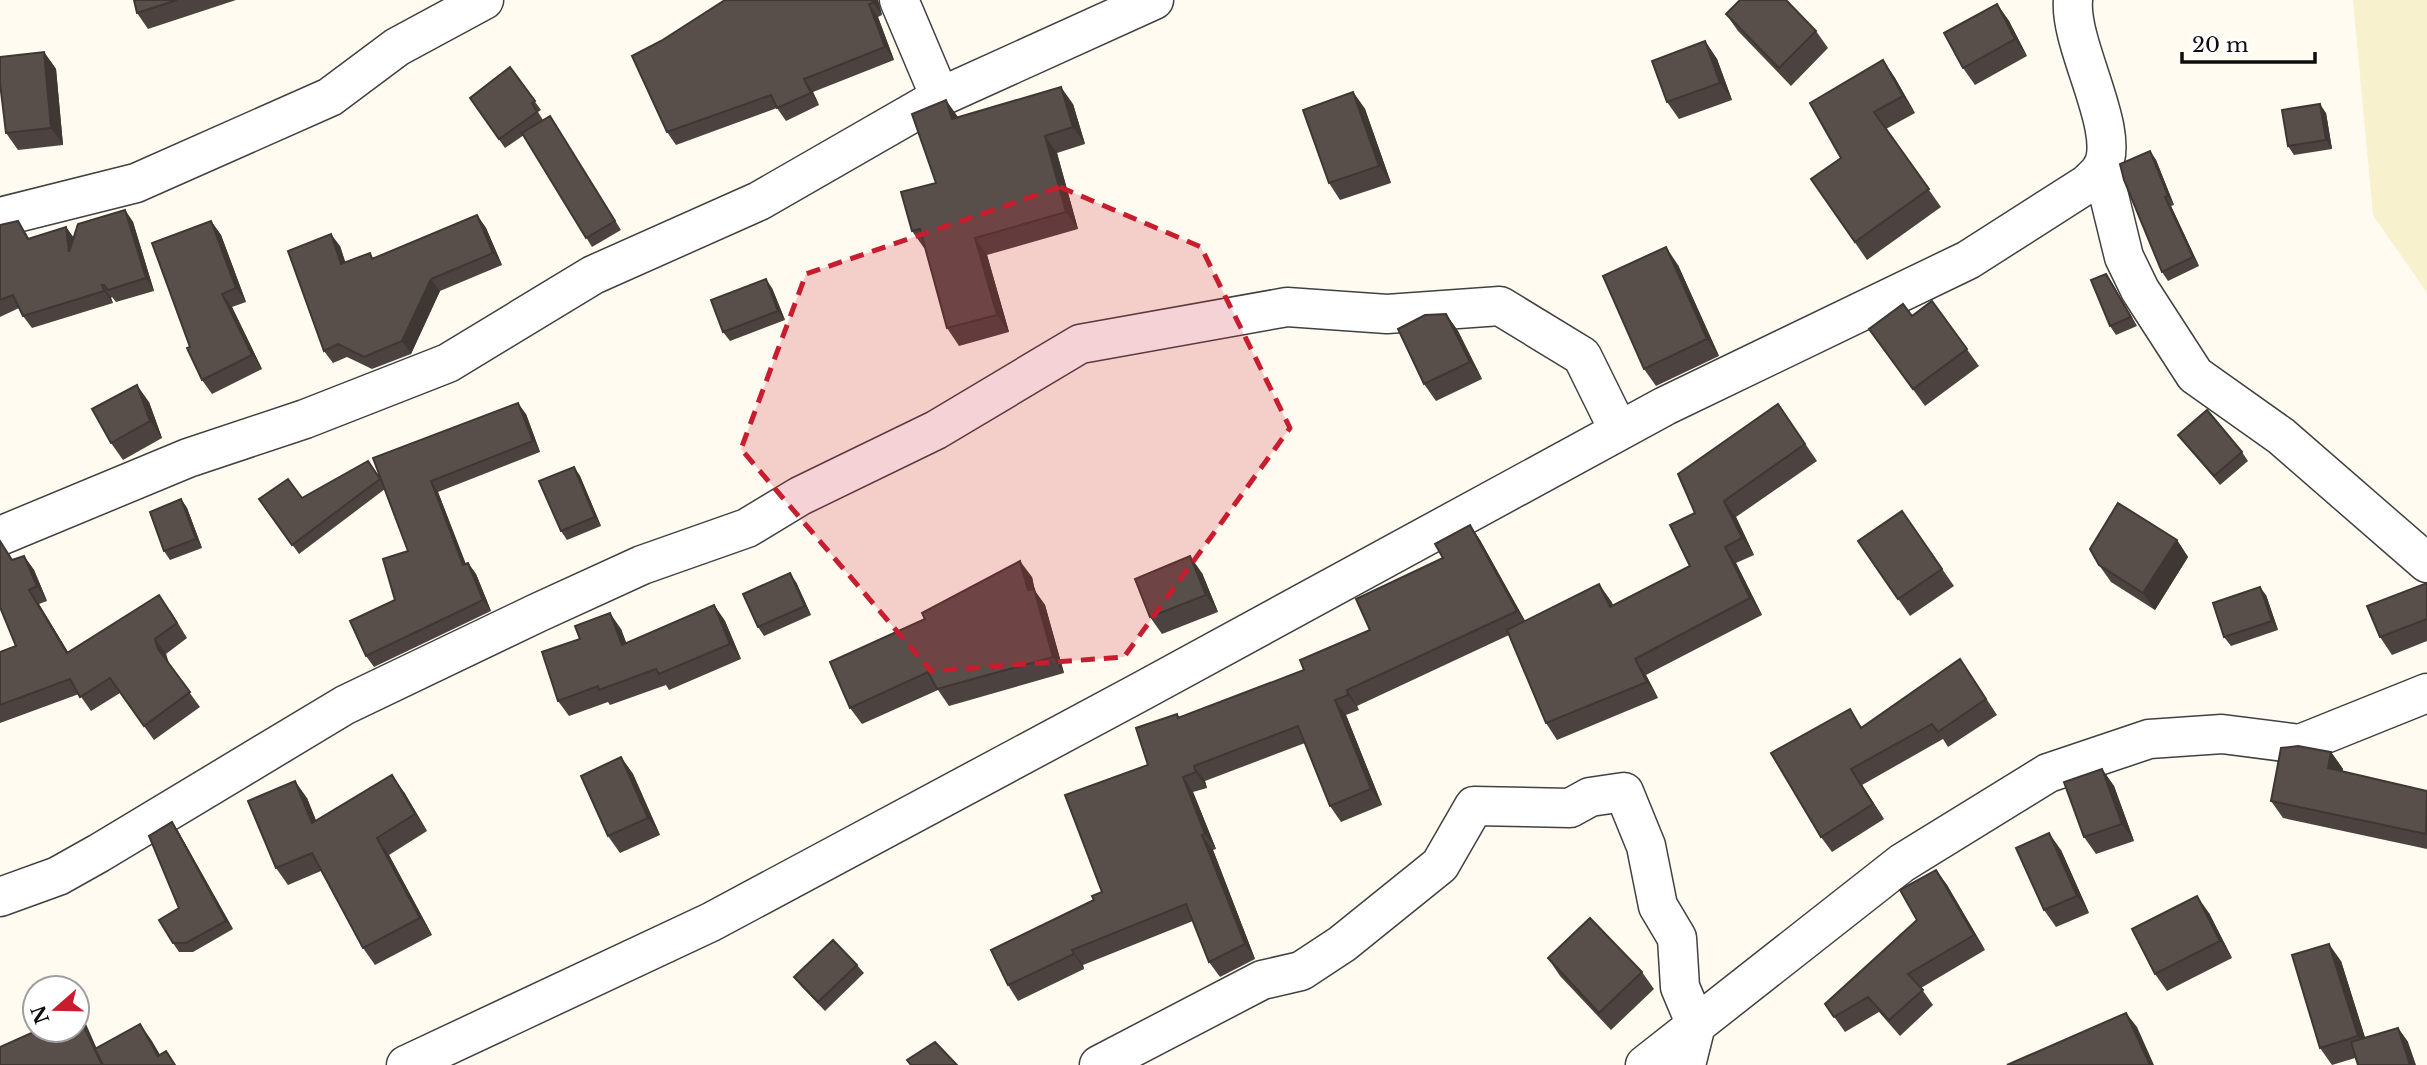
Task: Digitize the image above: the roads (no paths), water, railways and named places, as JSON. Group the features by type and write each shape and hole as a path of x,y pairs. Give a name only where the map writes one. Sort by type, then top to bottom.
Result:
{"street":[{"path":"0,217 136,183 306,107 330,96 397,47 484,0"},
{"path":"899,0 940,97"},
{"path":"0,536 188,458 305,419 449,363 593,275 759,201 940,97 1154,0"},
{"path":"2073,0 2074,26 2103,122 2106,148 2102,167 2124,257 2140,290 2195,375 2281,436 2427,563"},
{"path":"406,1065 711,922 1128,699 1665,406 1968,260 2087,184 2102,167"},
{"path":"0,897 58,876 345,705 642,565 747,528 800,496 936,430 1080,344 1287,307 1387,314 1500,306 1582,356 1619,431"},
{"path":"1644,1065 1902,863 2048,773 2149,739 2222,734 2301,744 2427,693"},
{"path":"1099,1065 1262,980 1301,971 1342,944 1440,865 1474,806 1570,808 1590,797 1624,792 1646,846 1658,906 1677,938 1680,987 1696,1026 1686,1065"}]}
